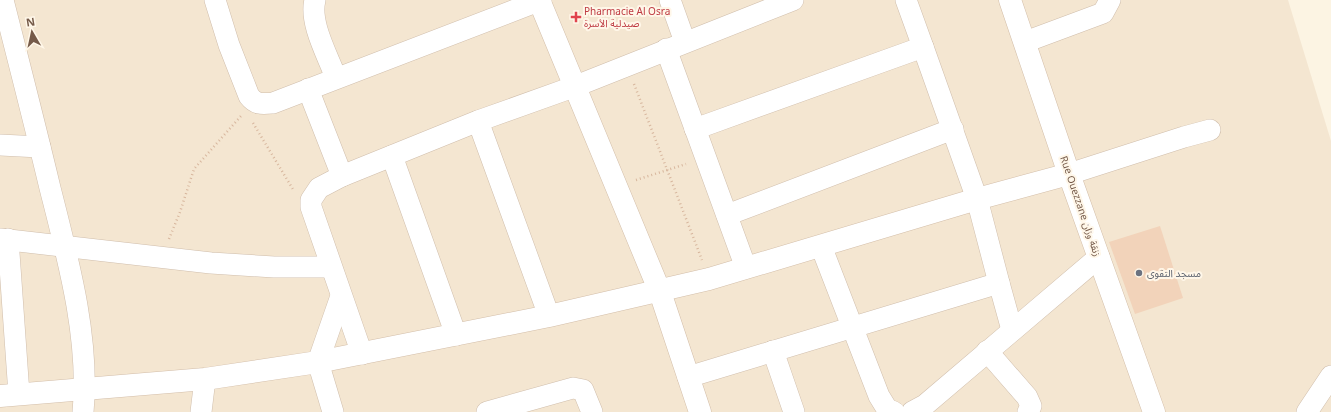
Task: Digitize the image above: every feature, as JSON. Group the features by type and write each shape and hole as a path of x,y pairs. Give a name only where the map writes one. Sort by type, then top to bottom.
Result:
{"street":[{"path":"3,0 65,246 81,336 85,389 83,412"},
{"path":"215,0 250,106 273,103 540,0 660,292 700,412"},
{"path":"316,0 314,11 315,23 336,78"},
{"path":"670,0 676,46 695,129 746,268"},
{"path":"362,354 311,207 311,200 319,188 342,176 478,121 576,86 627,64 793,0"},
{"path":"906,0 977,199 998,283 1012,330"},
{"name":"Rue Ouezzane زنقة وزان","path":"1010,0 1069,174 1154,412"},
{"path":"1025,42 1103,13 1110,0"},
{"path":"695,129 923,47"},
{"path":"308,90 342,176"},
{"path":"478,121 549,316"},
{"path":"727,215 953,129"},
{"path":"331,267 274,267 156,257 4,239 9,395 205,379 318,362 549,316 660,292 822,246 977,199 1069,174 1184,136 1210,130"},
{"path":"0,145 40,147"},
{"path":"392,156 456,335"},
{"path":"822,246 878,396 887,409 894,412"},
{"path":"923,410 987,351 1099,257"},
{"path":"688,377 998,283"},
{"path":"333,412 318,362 341,296"},
{"path":"772,351 794,412"},
{"path":"987,351 1027,397 1031,406 1028,412"},
{"path":"1307,412 1331,376"},
{"path":"201,412 205,379"},
{"path":"487,412 573,388 583,390 592,412"}],"path":[{"path":"627,64 709,279"},
{"path":"156,257 172,235 194,169 250,106 273,159 293,190 300,196 311,200"},
{"path":"616,186 706,158"}],"shaded area":[{"path":"0,0 1288,0 1331,141 1331,412 0,412"}],"building":[{"path":"1160,226 1183,298 1135,314 1109,242"}],"place":[{"name":"Pharmacie Al Osra صيدلية الأسرة","path":"576,17"},
{"name":"مسجد التقوى","path":"1139,273"}]}
